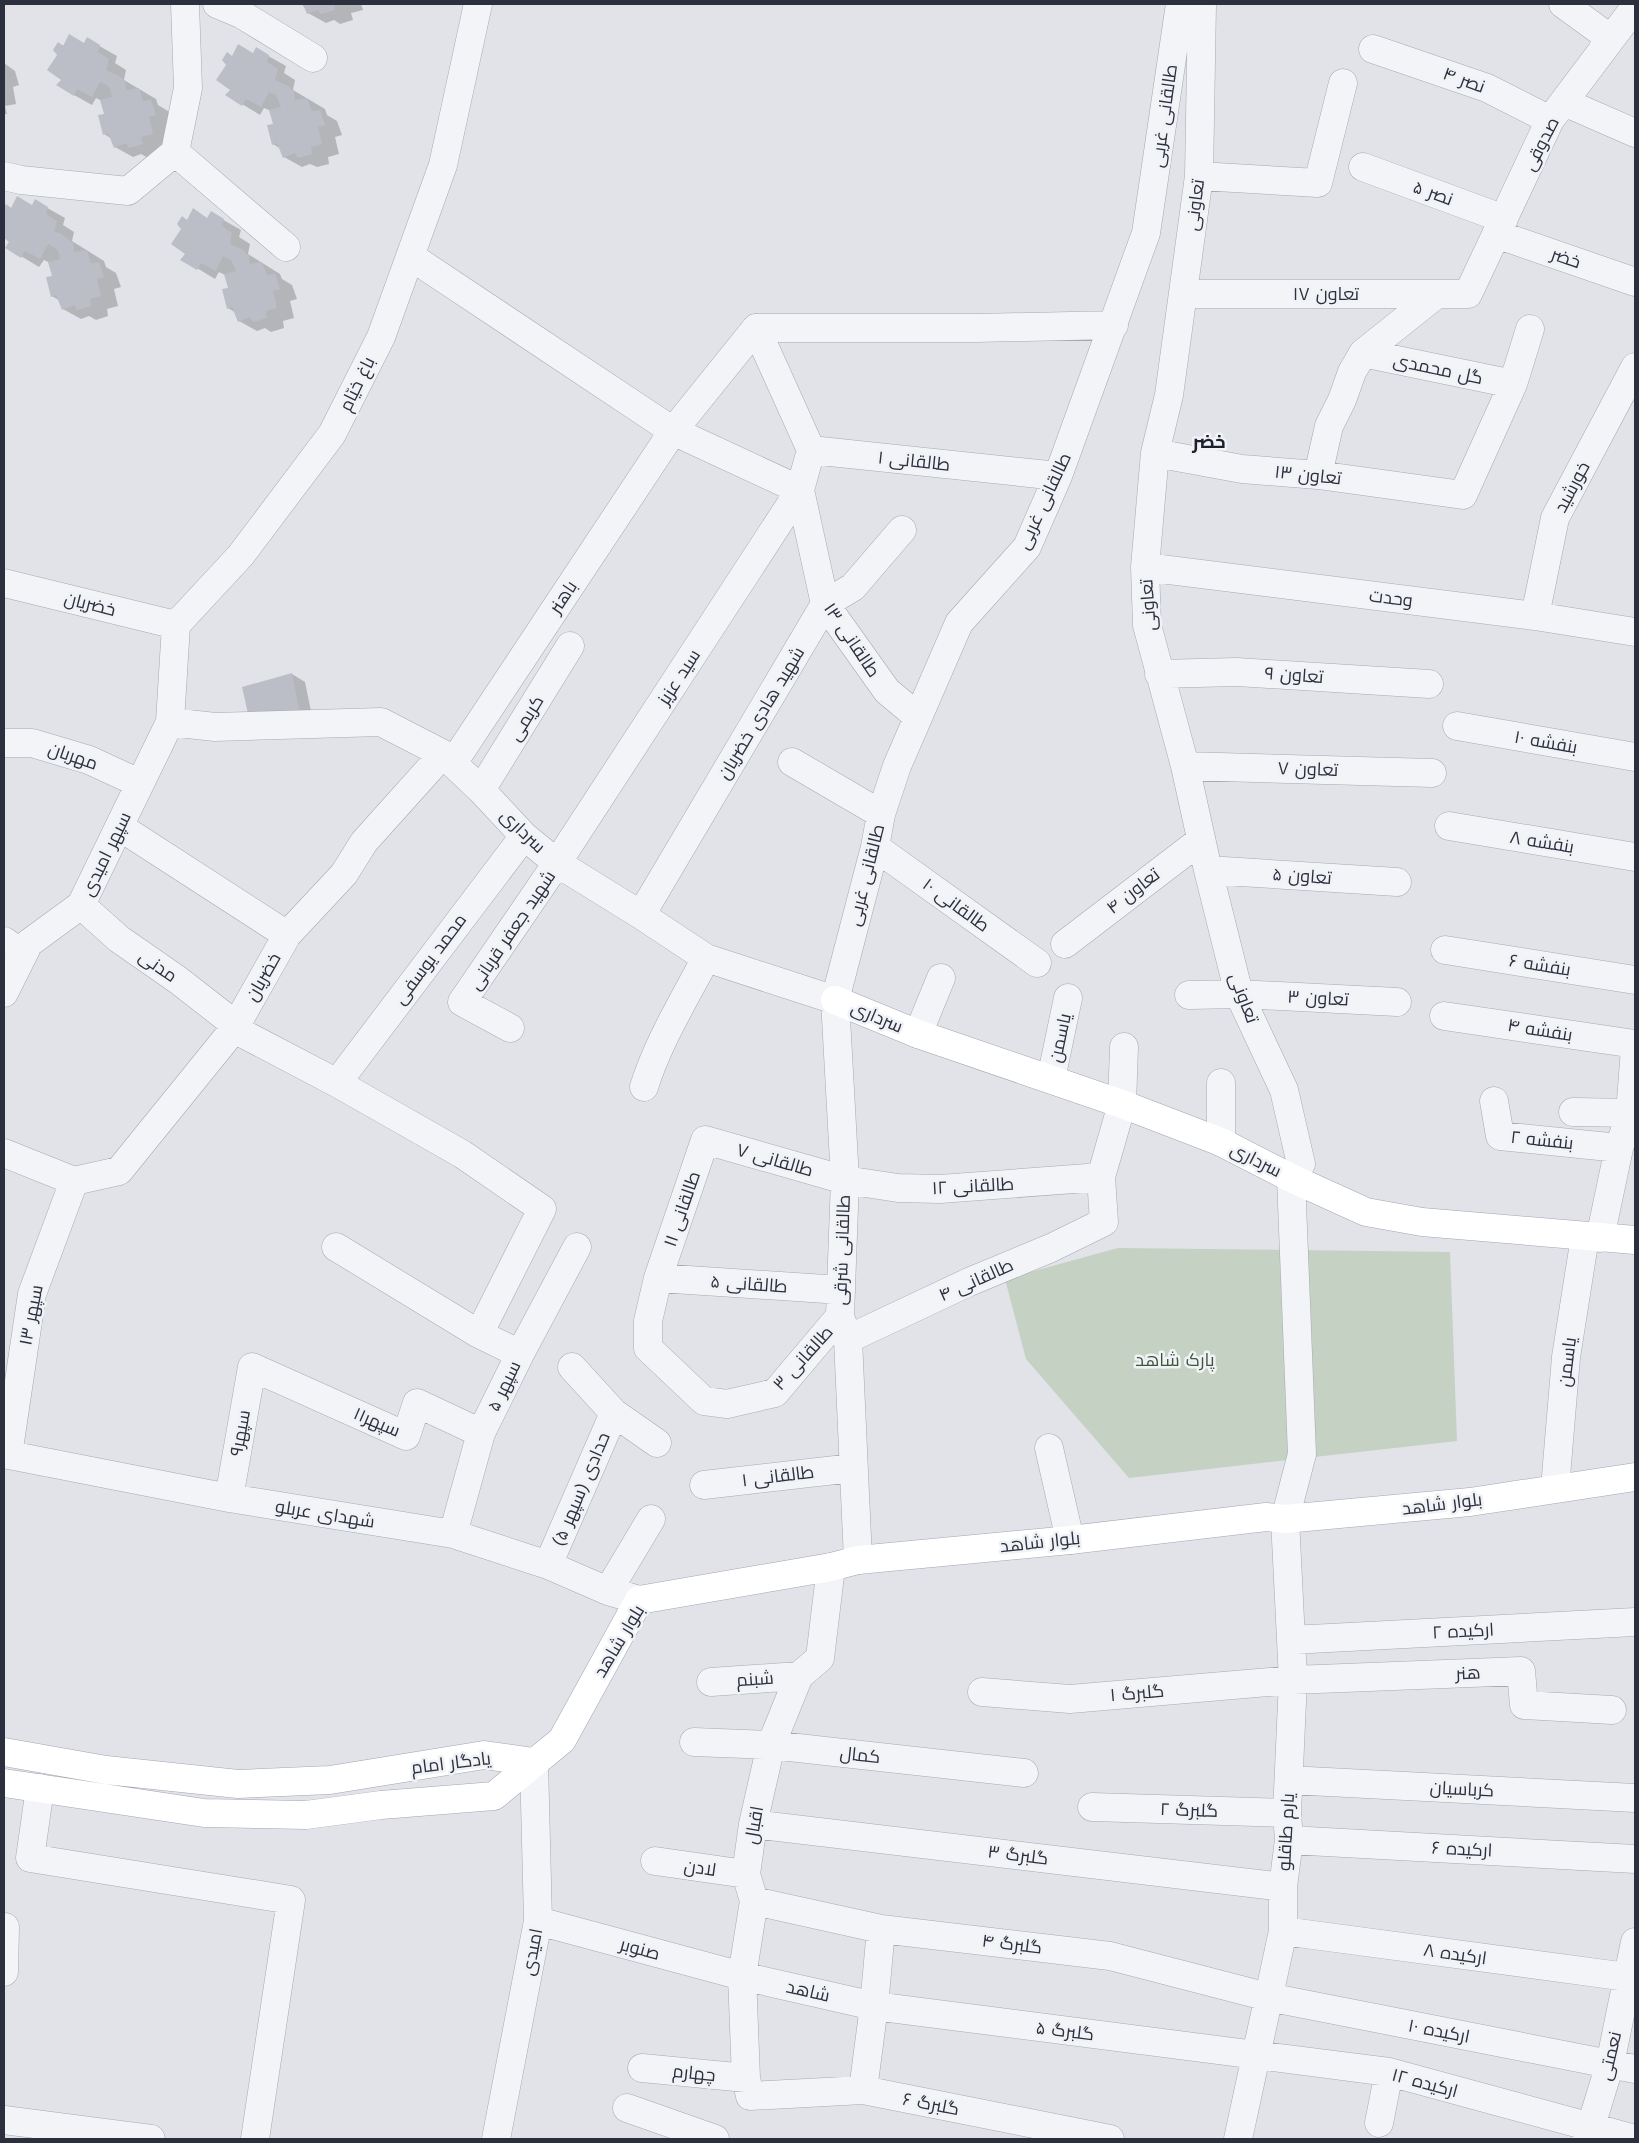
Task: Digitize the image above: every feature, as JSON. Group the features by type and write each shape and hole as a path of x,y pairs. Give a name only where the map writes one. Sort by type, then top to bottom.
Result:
{"main road":[{"name":"سرداری","path":"835,1000 918,1034 1122,1104 1221,1142 1290,1178 1366,1212 1422,1222 1635,1240"},
{"name":"بلوار شاهد","path":"534,1762 562,1740 639,1600 830,1567 858,1560 1070,1540 1266,1517 1285,1519 1470,1502 1635,1477"},
{"name":"یادگار امام","path":"4,1752 106,1770 238,1784 330,1780 484,1756 534,1762"},
{"name":"یادگار امام","path":"4,1783 204,1813 306,1815 381,1805 494,1796 534,1762"}],"street":[{"path":"4,176 21,180 128,191 175,152 188,88 185,4"},
{"path":"217,4 241,14 313,58"},
{"name":"باغ خیّام","path":"176,625 241,555 332,434 381,337 443,165 478,4"},
{"path":"1563,4 1611,39"},
{"name":"تعاونی","path":"1191,6 1200,176 1169,395 1155,453 1146,566 1147,624 1185,766 1208,870 1239,994 1284,1090 1301,1164 1290,1178"},
{"name":"طالقانی غربی","path":"835,1000 875,847 881,814 897,766 917,716 958,622 1027,547 1058,476 1114,325 1146,233 1191,6"},
{"name":"صدوقی","path":"1468,294 1557,111 1635,7"},
{"name":"نصر ۴","path":"1373,49 1557,111 1635,133"},
{"path":"1200,176 1318,183 1343,82"},
{"path":"175,152 286,246"},
{"name":"نصر ۵","path":"1363,167 1500,227"},
{"name":"خضر","path":"1500,227 1635,282"},
{"path":"410,256 673,431 800,490 811,450 756,328 976,328 1114,325"},
{"name":"تعاون ۱۷","path":"1184,294 1468,294"},
{"path":"1318,475 1329,426 1342,400 1352,372 1363,353 1437,294"},
{"name":"باهنر","path":"448,758 673,431 756,328"},
{"path":"1513,384 1530,329"},
{"name":"گل محمدی","path":"1363,353 1513,384"},
{"name":"خورشید","path":"1535,616 1555,518 1634,373"},
{"name":"تعاون ۱۳","path":"1155,453 1242,470 1318,475 1463,495 1513,384"},
{"name":"طالقانی ۱","path":"811,450 1058,476"},
{"name":"طالقانی ۱۳","path":"800,490 825,604 887,691 917,716"},
{"name":"سید عزیز","path":"557,863 800,490"},
{"name":"شهید هادی خضریان","path":"641,915 825,604 853,587 902,530"},
{"name":"وحدت","path":"1146,566 1535,616 1635,632"},
{"name":"خضریان","path":"4,584 176,625"},
{"path":"170,722 176,625"},
{"name":"کریمی","path":"481,790 570,646"},
{"name":"تعاون ۹","path":"1159,674 1237,672 1429,684"},
{"name":"سرداری","path":"170,722 215,727 381,722 448,758 524,836 557,863 706,958 835,1000"},
{"name":"سپهر امیدی","path":"4,993 14,947 29,944 81,905 170,722"},
{"name":"بنفشه ۱۰","path":"1457,726 1635,757"},
{"name":"مهربان","path":"4,742 32,742 90,760 139,783"},
{"name":"خضریان","path":"74,1181 119,1172 234,1029 287,935 344,874 364,842 448,758"},
{"path":"792,762 881,814"},
{"name":"تعاون ۷","path":"1185,766 1432,773"},
{"name":"بنفشه ۸","path":"1448,826 1635,857"},
{"path":"120,827 287,935"},
{"name":"محمد یوسفی","path":"337,1083 524,836"},
{"name":"تعاون ۴","path":"1065,944 1201,840"},
{"name":"طالقانی ۱۰","path":"875,847 1037,963"},
{"name":"شهید جعفر قربانی","path":"510,1028 462,1002 557,863"},
{"name":"تعاون ۵","path":"1208,870 1397,882"},
{"name":"مدنی","path":"81,905 120,939 178,980 228,1019 234,1029"},
{"name":"بنفشه ۶","path":"1445,950 1635,980"},
{"path":"644,1087 649,1070 706,958"},
{"path":"918,1034 941,978"},
{"name":"تعاون ۳","path":"1189,994 1239,994 1397,1002"},
{"name":"یاسمن","path":"1051,1079 1068,998"},
{"name":"طالقانی شرقی","path":"835,1000 844,1180 843,1315 858,1560"},
{"name":"بنفشه ۴","path":"1444,1016 1635,1044"},
{"path":"234,1029 337,1083 462,1154 542,1209 479,1334"},
{"path":"1101,1177 1122,1104 1124,1047"},
{"name":"یاسمن","path":"1555,1488 1566,1357 1592,1237 1619,1148 1632,1113 1635,1048"},
{"path":"1221,1083 1221,1142"},
{"name":"بنفشه ۲","path":"1494,1101 1500,1136 1619,1148"},
{"path":"1573,1112 1632,1113"},
{"name":"طالقانی ۷","path":"705,1140 844,1180"},
{"name":"طالقانی ۱۱","path":"658,1278 705,1140"},
{"path":"4,1153 74,1181"},
{"name":"طالقانی ۱۲","path":"844,1180 898,1188 940,1189 1101,1177"},
{"name":"طالقانی ۴","path":"843,1315 969,1282 1051,1248 1104,1222 1101,1177"},
{"name":"یارم طاقلو","path":"1238,2139 1283,1931 1283,1887 1289,1840 1287,1813 1293,1680 1285,1519 1302,1454 1290,1178"},
{"name":"سپهر ۱۳","path":"6,1455 32,1294 74,1181"},
{"path":"336,1247 479,1334 520,1354"},
{"name":"سپهر ۵","path":"453,1534 481,1433 520,1354 577,1247"},
{"name":"طالقانی ۵","path":"658,1278 843,1315"},
{"name":"طالقانی ۳","path":"658,1278 648,1321 648,1348 704,1401 727,1404 775,1393 843,1315"},
{"name":"سپهر۱۱","path":"252,1367 406,1436 417,1403 481,1433"},
{"name":"سپهر۹","path":"229,1498 252,1367"},
{"path":"572,1367 614,1413 658,1443"},
{"name":"حدادی (سپهر ۵)","path":"548,1565 614,1413"},
{"path":"1049,1448 1070,1540"},
{"name":"شهدای عربلو","path":"6,1455 229,1498 453,1534 548,1565 608,1591 639,1600"},
{"name":"طالقانی ۱","path":"704,1485 853,1468"},
{"path":"608,1591 651,1519"},
{"name":"اقبال","path":"748,2087 742,1976 754,1901 746,1874 753,1824 771,1746 798,1676 820,1658 830,1567"},
{"name":"ارکیده ۲","path":"1291,1640 1635,1622"},
{"name":"هنر","path":"1293,1680 1521,1672 1524,1705 1612,1710"},
{"name":"شبنم","path":"711,1682 798,1676"},
{"name":"گلبرگ ۱","path":"982,1692 1070,1699 1293,1680"},
{"name":"کمال","path":"694,1742 771,1746 1024,1773"},
{"name":"امیدی","path":"496,2139 538,1921 534,1762"},
{"name":"کرباسیان","path":"1289,1780 1635,1798"},
{"path":"40,1788 30,1858 291,1900 255,2139"},
{"name":"گلبرگ ۲","path":"1092,1807 1287,1813"},
{"name":"گلبرگ ۳","path":"753,1824 1283,1887"},
{"name":"ارکیده ۶","path":"1289,1840 1635,1859"},
{"name":"لادن","path":"654,1861 746,1874"},
{"name":"گلبرگ ۴","path":"754,1901 881,1929 1110,1956 1268,1998"},
{"name":"صنوبر","path":"538,1921 742,1976"},
{"path":"4,1927 6,1927 4,1972"},
{"path":"863,2090 874,2006 881,1929"},
{"name":"ارکیده ۸","path":"1283,1931 1627,1977"},
{"name":"نعمتی","path":"1589,2134 1622,2066 1627,1977 1635,1942"},
{"name":"شاهد","path":"742,1976 874,2006"},
{"name":"ارکیده ۱۰","path":"1268,1998 1622,2066"},
{"name":"گلبرگ ۵","path":"874,2006 1256,2055"},
{"name":"ارکیده ۱۲","path":"1256,2055 1389,2072 1589,2134 1635,2139"},
{"name":"چهارم","path":"642,2068 748,2087"},
{"path":"1379,2123 1389,2072"},
{"name":"گلبرگ ۶","path":"748,2087 863,2090 1110,2139"},
{"path":"626,2108 715,2139"},
{"path":"4,2120 151,2139"}],"green space":[{"name":"پارک شاهد","path":"1118,1248 1450,1252 1457,1441 1129,1478 1026,1359 1005,1279"}],"building":[{"path":"303,4 334,4 335,10 321,14 318,10 307,14"},
{"path":"69,34 84,43 87,37 100,45 98,52 109,59 106,70 125,81 126,90 139,88 143,101 151,100 156,115 149,117 153,134 141,137 143,144 129,148 126,143 114,148 108,133 103,135 98,115 104,114 100,100 112,97 107,85 100,82 92,97 77,89 74,96 56,85 61,80 47,70 57,55 53,50 58,42 63,46"},
{"path":"238,44 253,53 256,47 269,55 267,62 278,69 275,80 294,91 295,100 307,98 312,111 320,110 325,125 318,127 322,144 311,147 312,154 298,158 295,153 283,158 277,143 272,145 267,125 273,124 269,110 281,107 276,95 269,92 261,107 246,99 242,106 225,95 230,90 216,80 226,65 222,60 227,52 232,56"},
{"path":"17,196 32,205 35,199 48,207 46,214 57,221 54,232 60,233 73,243 74,252 87,250 91,263 99,262 104,277 97,279 101,296 90,299 91,306 77,310 74,305 62,310 56,295 51,297 46,277 52,276 48,262 60,259 55,248 48,244 40,259 25,251 21,258 5,248 9,242 4,238 4,208 6,204 11,208"},
{"path":"193,208 207,218 211,211 224,219 222,226 232,233 230,244 243,250 249,256 250,264 262,262 267,275 275,274 280,289 273,291 277,308 266,311 267,318 253,322 250,317 238,322 232,307 227,309 222,289 228,288 224,274 236,271 231,260 223,256 216,271 201,263 197,270 180,260 185,254 171,244 181,229 177,224 182,216 187,220"},
{"path":"292,673 300,714 249,718 242,687"}],"district":[{"name":"خضر","path":"1209,441"}]}
